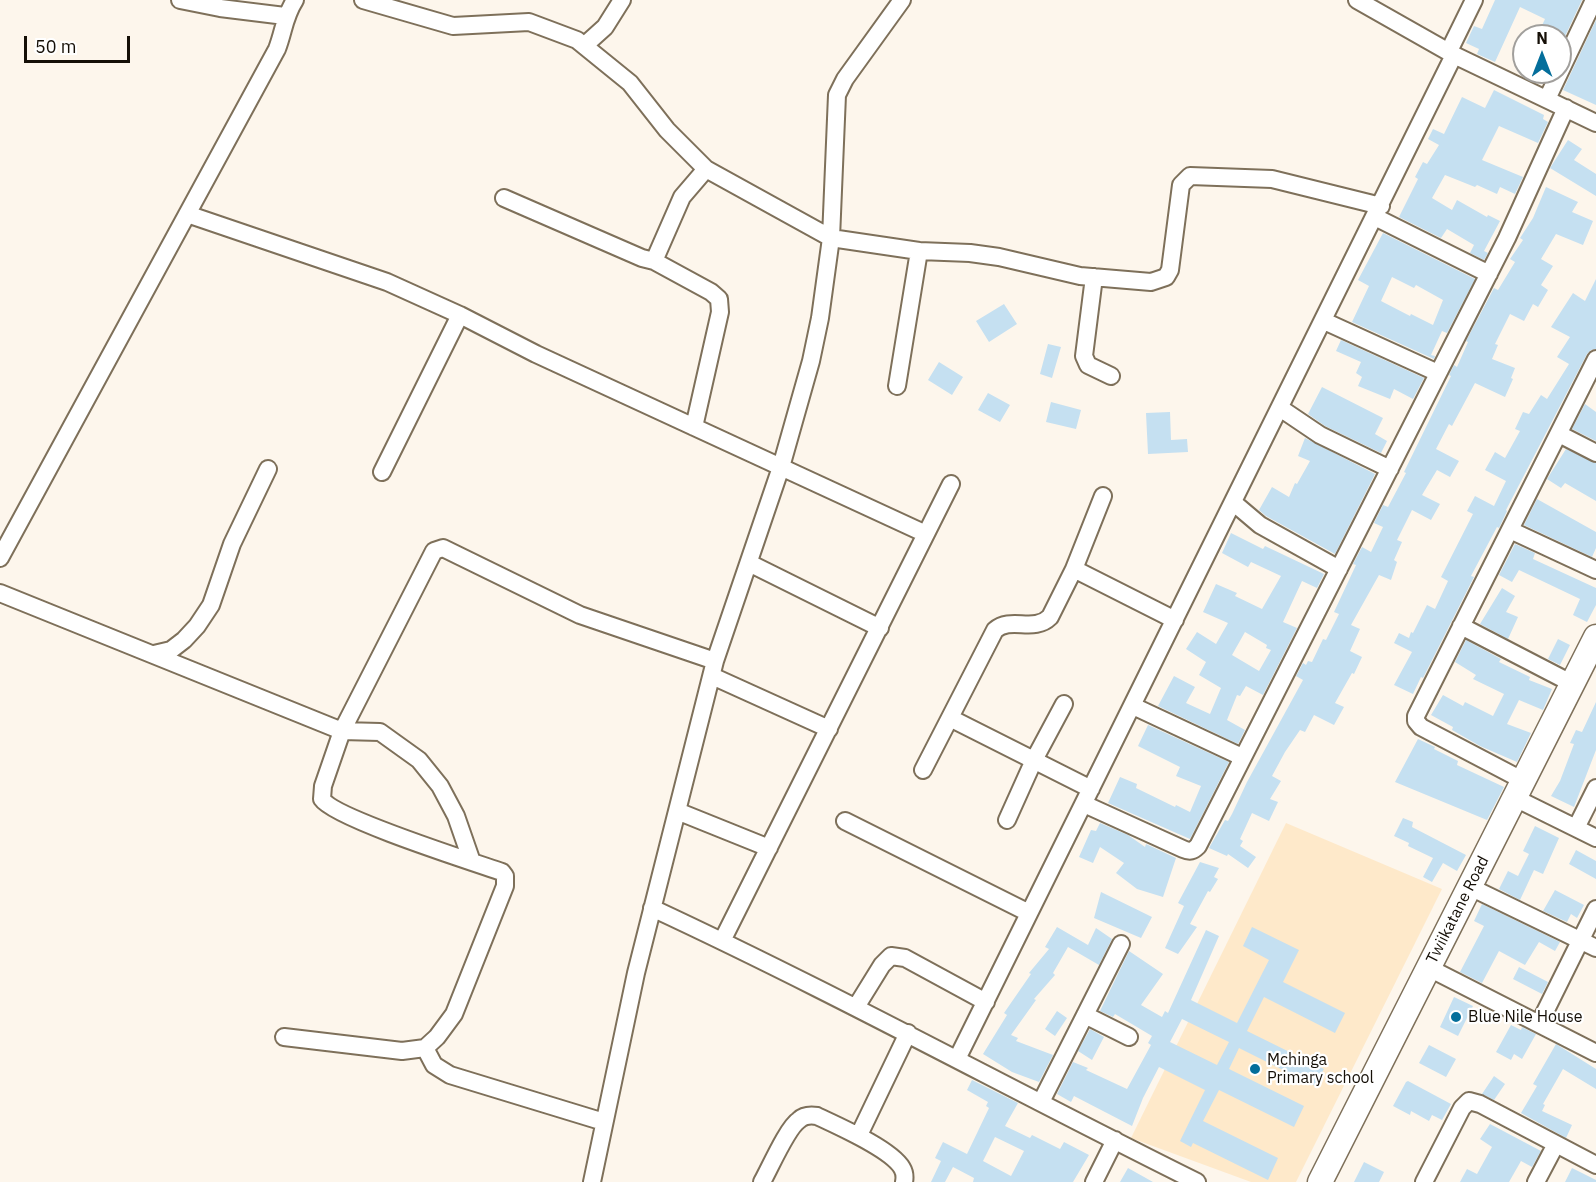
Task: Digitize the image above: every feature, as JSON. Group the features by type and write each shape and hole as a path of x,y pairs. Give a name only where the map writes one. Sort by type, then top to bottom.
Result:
{"main road":[{"name":"Twiikatane Road","path":"1320,1182 1596,637"}],"street":[{"path":"180,0 220,8 285,16"},
{"path":"0,558 277,49 285,26 285,16 295,0"},
{"path":"363,0 453,26 529,22 567,35 585,45 630,82 667,130 706,169 831,238 919,251 970,253 999,257 1080,276 1151,282 1166,277 1172,263 1181,185 1190,176 1272,179 1378,212 1489,274"},
{"path":"585,45 605,27 622,0"},
{"path":"592,1182 633,984 713,669 781,467 797,414 820,318 831,238 837,95 845,79 902,0"},
{"path":"1357,0 1451,53 1596,123"},
{"path":"957,1059 1378,212 1474,0"},
{"path":"1547,99 1594,0"},
{"path":"950,718 1034,760 1088,796 1183,849 1194,850 1489,274 1566,108"},
{"path":"654,261 682,197 706,169"},
{"path":"504,198 642,258 654,261 711,292 719,299 720,312 694,427"},
{"path":"187,214 387,282 460,315 536,354 926,534"},
{"path":"897,386 919,251"},
{"path":"1094,277 1084,356 1088,365 1111,376"},
{"path":"382,472 460,315"},
{"path":"1324,321 1438,373"},
{"path":"1596,359 1417,712 1416,721 1421,727 1575,828 1596,838"},
{"path":"1280,408 1320,435 1390,469"},
{"path":"1559,434 1596,453"},
{"path":"154,654 171,650 184,640 211,605 232,544 268,469"},
{"path":"722,941 951,484"},
{"path":"923,770 994,630 1005,624 1033,625 1045,622 1050,617 1074,569 1103,496"},
{"path":"1234,502 1260,525 1339,569"},
{"path":"1510,530 1596,570"},
{"path":"284,1037 402,1051 425,1048 454,1014 505,886 505,876 502,872 377,827 325,803 322,799 323,786 342,731 434,551 443,548 580,615 713,669 829,729"},
{"path":"748,563 880,628"},
{"path":"1074,569 1175,620"},
{"path":"0,593 342,731 380,732 419,760 440,786 456,816 471,862"},
{"path":"1461,626 1573,684"},
{"path":"1007,820 1034,760 1064,704"},
{"path":"1133,706 1242,758"},
{"path":"1575,828 1596,788"},
{"path":"677,811 769,848"},
{"path":"845,820 1029,913"},
{"path":"1470,887 1596,948"},
{"path":"652,908 908,1033 1197,1182"},
{"path":"1539,1024 1596,909"},
{"path":"1041,1102 1121,944"},
{"path":"856,1007 882,965 891,956 905,958 986,1002"},
{"path":"1429,968 1596,1053"},
{"path":"1085,1015 1129,1036"},
{"path":"859,1135 908,1033"},
{"path":"425,1048 434,1065 450,1074 604,1122"},
{"path":"1424,1182 1462,1108 1468,1101 1480,1104 1596,1165"},
{"path":"762,1182 794,1124 804,1116 817,1116 859,1135 900,1165 904,1170 904,1182"},
{"path":"1094,1182 1115,1140"},
{"path":"1536,1182 1556,1144"}],"shaded area":[{"path":"1286,823 1442,889 1296,1182 1251,1182 1131,1138"}],"building":[{"path":"1495,0 1582,0 1571,24 1543,24 1545,19 1520,7 1495,62 1477,54 1479,49 1466,43 1474,26 1482,29"},
{"path":"1596,20 1596,105 1563,90 1566,84 1572,84 1572,71"},
{"path":"1494,90 1544,115 1543,119 1548,122 1538,143 1499,126 1482,160 1523,177 1515,194 1500,187 1497,194 1445,175 1432,198 1452,210 1457,200 1487,217 1488,215 1500,221 1484,251 1488,253 1484,260 1470,253 1474,245 1447,229 1441,238 1399,217 1418,179 1415,177 1423,162 1427,164 1439,145 1428,139 1433,129 1444,134 1462,97 1485,108"},
{"path":"1568,140 1582,149 1574,160 1596,174 1596,196 1550,168"},
{"path":"1546,187 1578,202 1572,212 1593,221 1583,245 1556,234 1541,259 1553,266 1541,285 1548,290 1538,307 1533,304 1524,321 1510,314 1495,344 1498,345 1492,359 1515,368 1505,397 1475,383 1452,426 1449,424 1436,449 1459,461 1450,477 1437,470 1422,495 1440,504 1431,520 1412,510 1397,540 1402,542 1394,560 1397,562 1391,580 1379,575 1351,625 1360,629 1350,651 1362,657 1335,703 1344,707 1334,725 1314,715 1305,732 1300,730 1285,752 1272,776 1281,781 1270,799 1278,802 1269,821 1252,813 1240,839 1243,841 1240,846 1256,857 1248,868 1228,854 1227,856 1209,848 1225,820 1228,821 1232,814 1303,680 1296,676 1303,663 1306,665 1308,661 1312,662 1323,639 1326,640 1339,614 1334,612 1362,547 1371,552 1383,527 1374,523 1383,505 1388,507 1406,473 1404,472 1451,376 1449,375 1454,365 1457,367 1468,342 1466,341 1494,288 1498,290 1515,262 1510,259 1523,240 1520,238 1533,218"},
{"path":"1383,233 1475,279 1447,333 1442,331 1431,355 1435,356 1434,359 1352,322 1369,286 1358,280","holes":["1392,277 1414,288 1416,285 1443,300 1433,325 1381,301"]},
{"path":"1596,279 1596,349 1587,354 1506,510 1499,528 1497,527 1471,576 1474,577 1413,694 1394,685 1412,652 1394,643 1399,633 1409,638 1427,605 1435,609 1448,581 1441,577 1473,514 1467,511 1475,496 1494,506 1506,481 1485,470 1495,452 1505,458 1520,431 1515,429 1523,412 1529,414 1541,395 1547,399 1569,364 1557,357 1570,337 1551,327 1573,293 1585,301"},
{"path":"1004,304 1017,324 989,342 976,321"},
{"path":"1341,340 1424,378 1413,399 1394,389 1390,399 1358,386 1362,377 1356,373 1361,362 1336,351"},
{"path":"1048,344 1061,347 1052,378 1040,374"},
{"path":"939,362 963,377 952,395 928,380"},
{"path":"1322,387 1383,418 1375,434 1387,441 1381,453 1325,426 1308,414"},
{"path":"988,393 1010,405 1000,422 978,410"},
{"path":"1051,402 1081,410 1076,429 1046,422"},
{"path":"1585,404 1596,412 1596,441 1572,429"},
{"path":"1170,412 1171,440 1187,439 1188,452 1148,454 1146,413"},
{"path":"1305,438 1375,474 1335,554 1259,510 1272,487 1289,497 1295,483 1297,484 1310,461 1298,456"},
{"path":"1566,449 1596,463 1596,501 1565,483 1561,488 1547,479"},
{"path":"1537,499 1596,532 1596,548 1592,557 1524,525"},
{"path":"1231,533 1263,549 1265,546 1324,574 1317,588 1302,581 1283,622 1297,628 1263,695 1246,686 1240,696 1237,695 1227,720 1245,730 1238,744 1158,706 1174,676 1195,687 1186,703 1210,714 1221,688 1199,675 1206,662 1186,649 1197,632 1216,644 1228,623 1203,612 1216,584 1237,593 1235,596 1262,609 1281,576 1251,562 1248,567 1222,553","holes":["1245,632 1267,645 1266,648 1271,650 1259,671 1232,655"]},
{"path":"1515,544 1535,553 1533,559 1596,588 1596,605 1587,622 1573,615 1580,599 1519,570 1512,582 1499,575"},
{"path":"1502,588 1515,596 1506,612 1518,617 1508,639 1480,624"},
{"path":"1558,639 1570,645 1560,665 1548,659"},
{"path":"1466,640 1501,659 1499,662 1530,677 1529,680 1552,689 1543,710 1519,700 1507,724 1531,733 1517,762 1480,746 1431,715 1443,695 1463,706 1465,702 1493,716 1504,694 1473,679 1476,675 1455,662"},
{"path":"1596,702 1596,750 1574,807 1551,796 1560,781 1574,744 1570,743 1576,730 1582,732"},
{"path":"1148,725 1229,762 1190,839 1108,803 1120,777 1137,784 1136,788 1190,812 1201,786 1176,776 1180,767 1138,746"},
{"path":"1418,739 1458,761 1457,765 1504,787 1487,820 1395,782"},
{"path":"1403,818 1413,822 1412,827 1466,855 1457,871 1443,863 1432,882 1423,877 1433,858 1408,846 1409,843 1394,836"},
{"path":"1100,823 1128,835 1145,847 1146,844 1176,858 1163,897 1137,889 1116,873 1124,863 1100,847 1093,863 1079,857 1091,830 1096,831"},
{"path":"1535,826 1559,838 1543,874 1534,870 1520,900 1495,887 1499,889 1508,871 1518,876 1529,854 1523,851"},
{"path":"1576,850 1596,861 1596,879 1569,864"},
{"path":"1200,862 1219,868 1214,877 1218,879 1210,892 1208,891 1190,924 1197,927 1178,954 1165,948 1184,906 1178,903"},
{"path":"1555,890 1584,905 1577,918 1571,914 1567,922 1543,911"},
{"path":"1101,892 1152,917 1141,938 1094,918"},
{"path":"1482,904 1560,942 1555,951 1539,942 1525,965 1499,951 1482,983 1460,972 1484,926 1474,921"},
{"path":"1057,927 1088,945 1096,928 1112,939 1099,965 1068,947 1053,973 1055,975 1034,999 1036,1000 1011,1035 1018,1038 1016,1041 1053,1055 1039,1082 1012,1072 983,1054 1007,1015 1004,1013 1031,974 1029,973 1049,949 1045,947"},
{"path":"1252,927 1299,950 1283,982 1345,1013 1335,1033 1264,997 1247,1031 1324,1069 1315,1086 1239,1048 1229,1069 1304,1106 1294,1127 1219,1090 1203,1121 1278,1158 1268,1180 1193,1143 1191,1147 1180,1141 1205,1090 1159,1067 1132,1126 1074,1096 1071,1102 1057,1094 1073,1062 1127,1089 1151,1045 1148,1043 1152,1036 1115,1014 1113,1017 1100,1011 1129,951 1163,974 1141,1005 1162,1017 1165,1011 1168,1013 1206,930 1219,936 1191,1000 1237,1023 1269,960 1243,946","holes":["1182,1019 1229,1042 1217,1065 1170,1042"]},
{"path":"1519,967 1548,982 1542,994 1513,979"},
{"name":"Blue Nile House","path":"1454,997 1473,1006 1458,1036 1440,1027"},
{"path":"1057,1011 1067,1018 1055,1036 1045,1029"},
{"path":"1511,1025 1521,1030 1522,1027 1536,1034 1522,1059 1514,1054 1511,1060 1496,1052"},
{"path":"1090,1029 1104,1037 1092,1060 1078,1051"},
{"path":"1556,1044 1596,1069 1596,1089 1563,1069 1543,1104 1545,1105 1542,1111 1572,1125 1566,1138 1521,1113 1537,1086 1533,1084"},
{"path":"1429,1045 1456,1059 1446,1077 1419,1063"},
{"path":"1494,1076 1505,1084 1494,1100 1482,1094"},
{"path":"972,1080 1018,1103 1005,1126 1030,1138 1032,1135 1060,1149 1064,1142 1089,1155 1073,1182 973,1182 974,1178 953,1167 945,1182 931,1182 941,1161 935,1158 943,1142 967,1154 989,1108 986,1106 988,1102 967,1090","holes":["995,1137 1024,1151 1011,1176 983,1161"]},
{"path":"1408,1081 1451,1104 1442,1120 1432,1115 1429,1121 1411,1111 1410,1115 1393,1106"},
{"path":"1490,1124 1541,1151 1532,1167 1521,1161 1509,1182 1460,1182 1467,1169 1477,1174 1492,1147 1480,1139"},
{"path":"1364,1162 1384,1172 1379,1182 1354,1182"},
{"path":"1128,1168 1153,1182 1120,1182"},
{"path":"1572,1168 1596,1180 1596,1182 1565,1182"}],"place":[{"name":"Blue Nile House","path":"1456,1017"},
{"name":"Mchinga Primary school","path":"1255,1069"}]}
